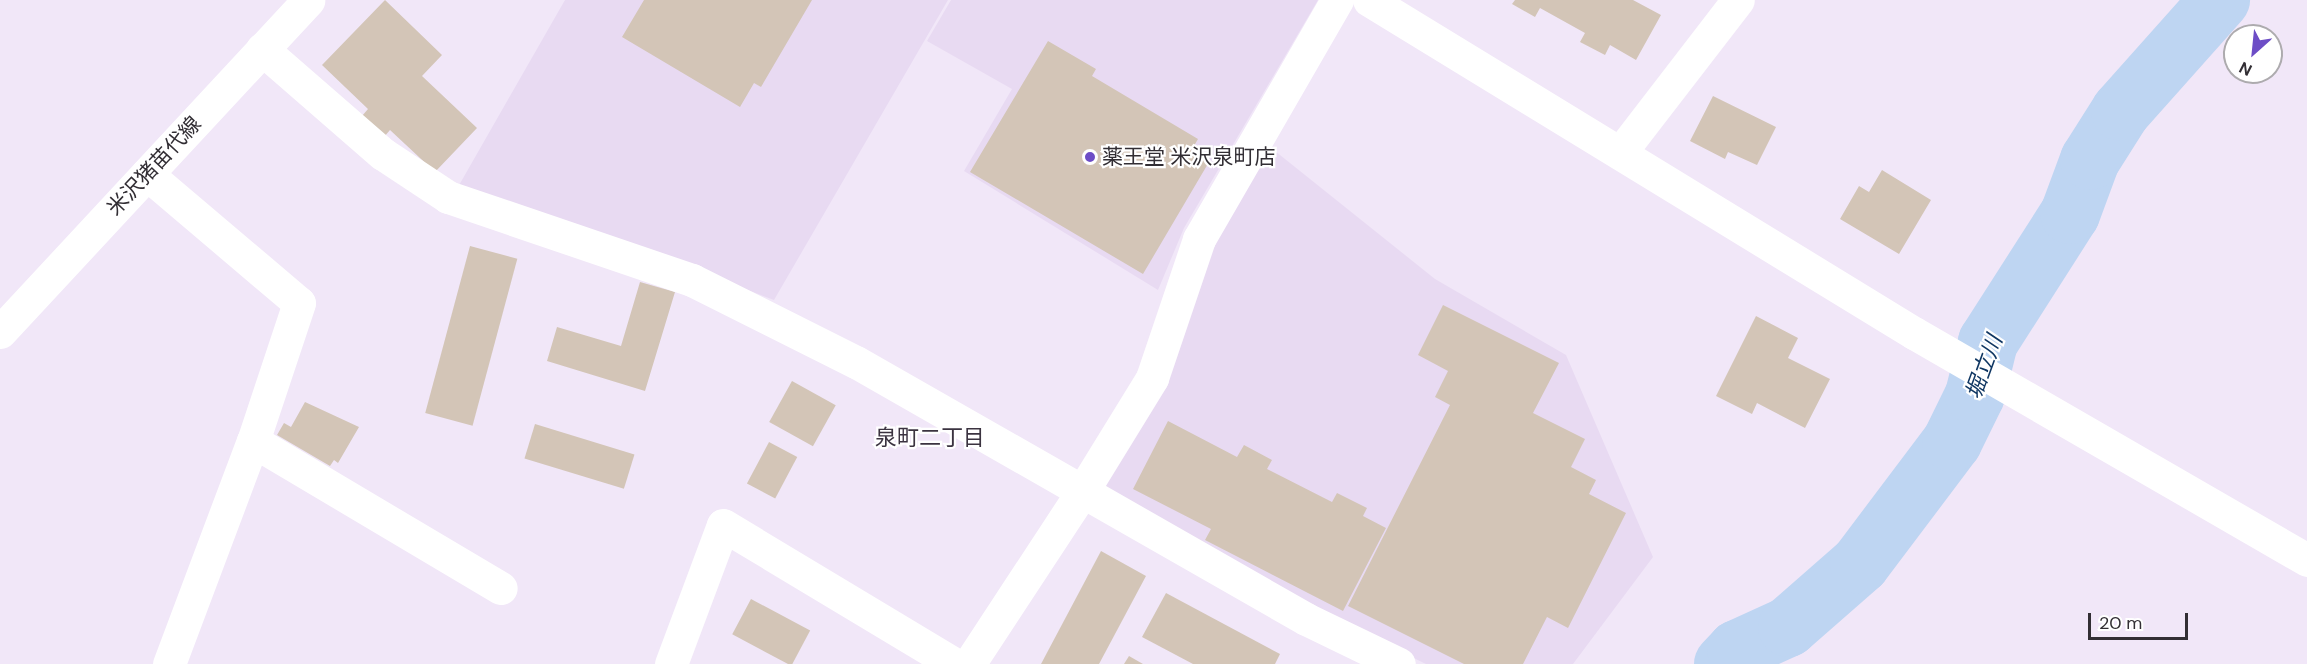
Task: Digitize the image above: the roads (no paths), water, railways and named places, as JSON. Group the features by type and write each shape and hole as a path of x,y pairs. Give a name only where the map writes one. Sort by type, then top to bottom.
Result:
{"street":[{"name":"米沢猪苗代線","path":"0,332 308,0"},
{"path":"969,664 1082,492 1152,378 1199,239 1337,0"},
{"path":"1369,0 1914,333 2307,560"},
{"path":"1620,153 1738,0"},
{"path":"262,49 383,154 448,198 693,280 856,362 1306,619 1399,664"},
{"path":"147,174 299,303 253,441 169,664"},
{"path":"253,441 501,588"},
{"path":"671,664 723,525 954,664"}],"waterway":[{"name":"堀立川","path":"1724,664 1737,650 1788,627 1860,564 1952,442 1975,395 1988,342 2070,214 2090,160 2121,111 2220,0"}],"place":[{"name":"薬王堂 米沢泉町店","path":"1090,157"}],"district":[{"name":"泉町二丁目","path":"930,438"}]}
